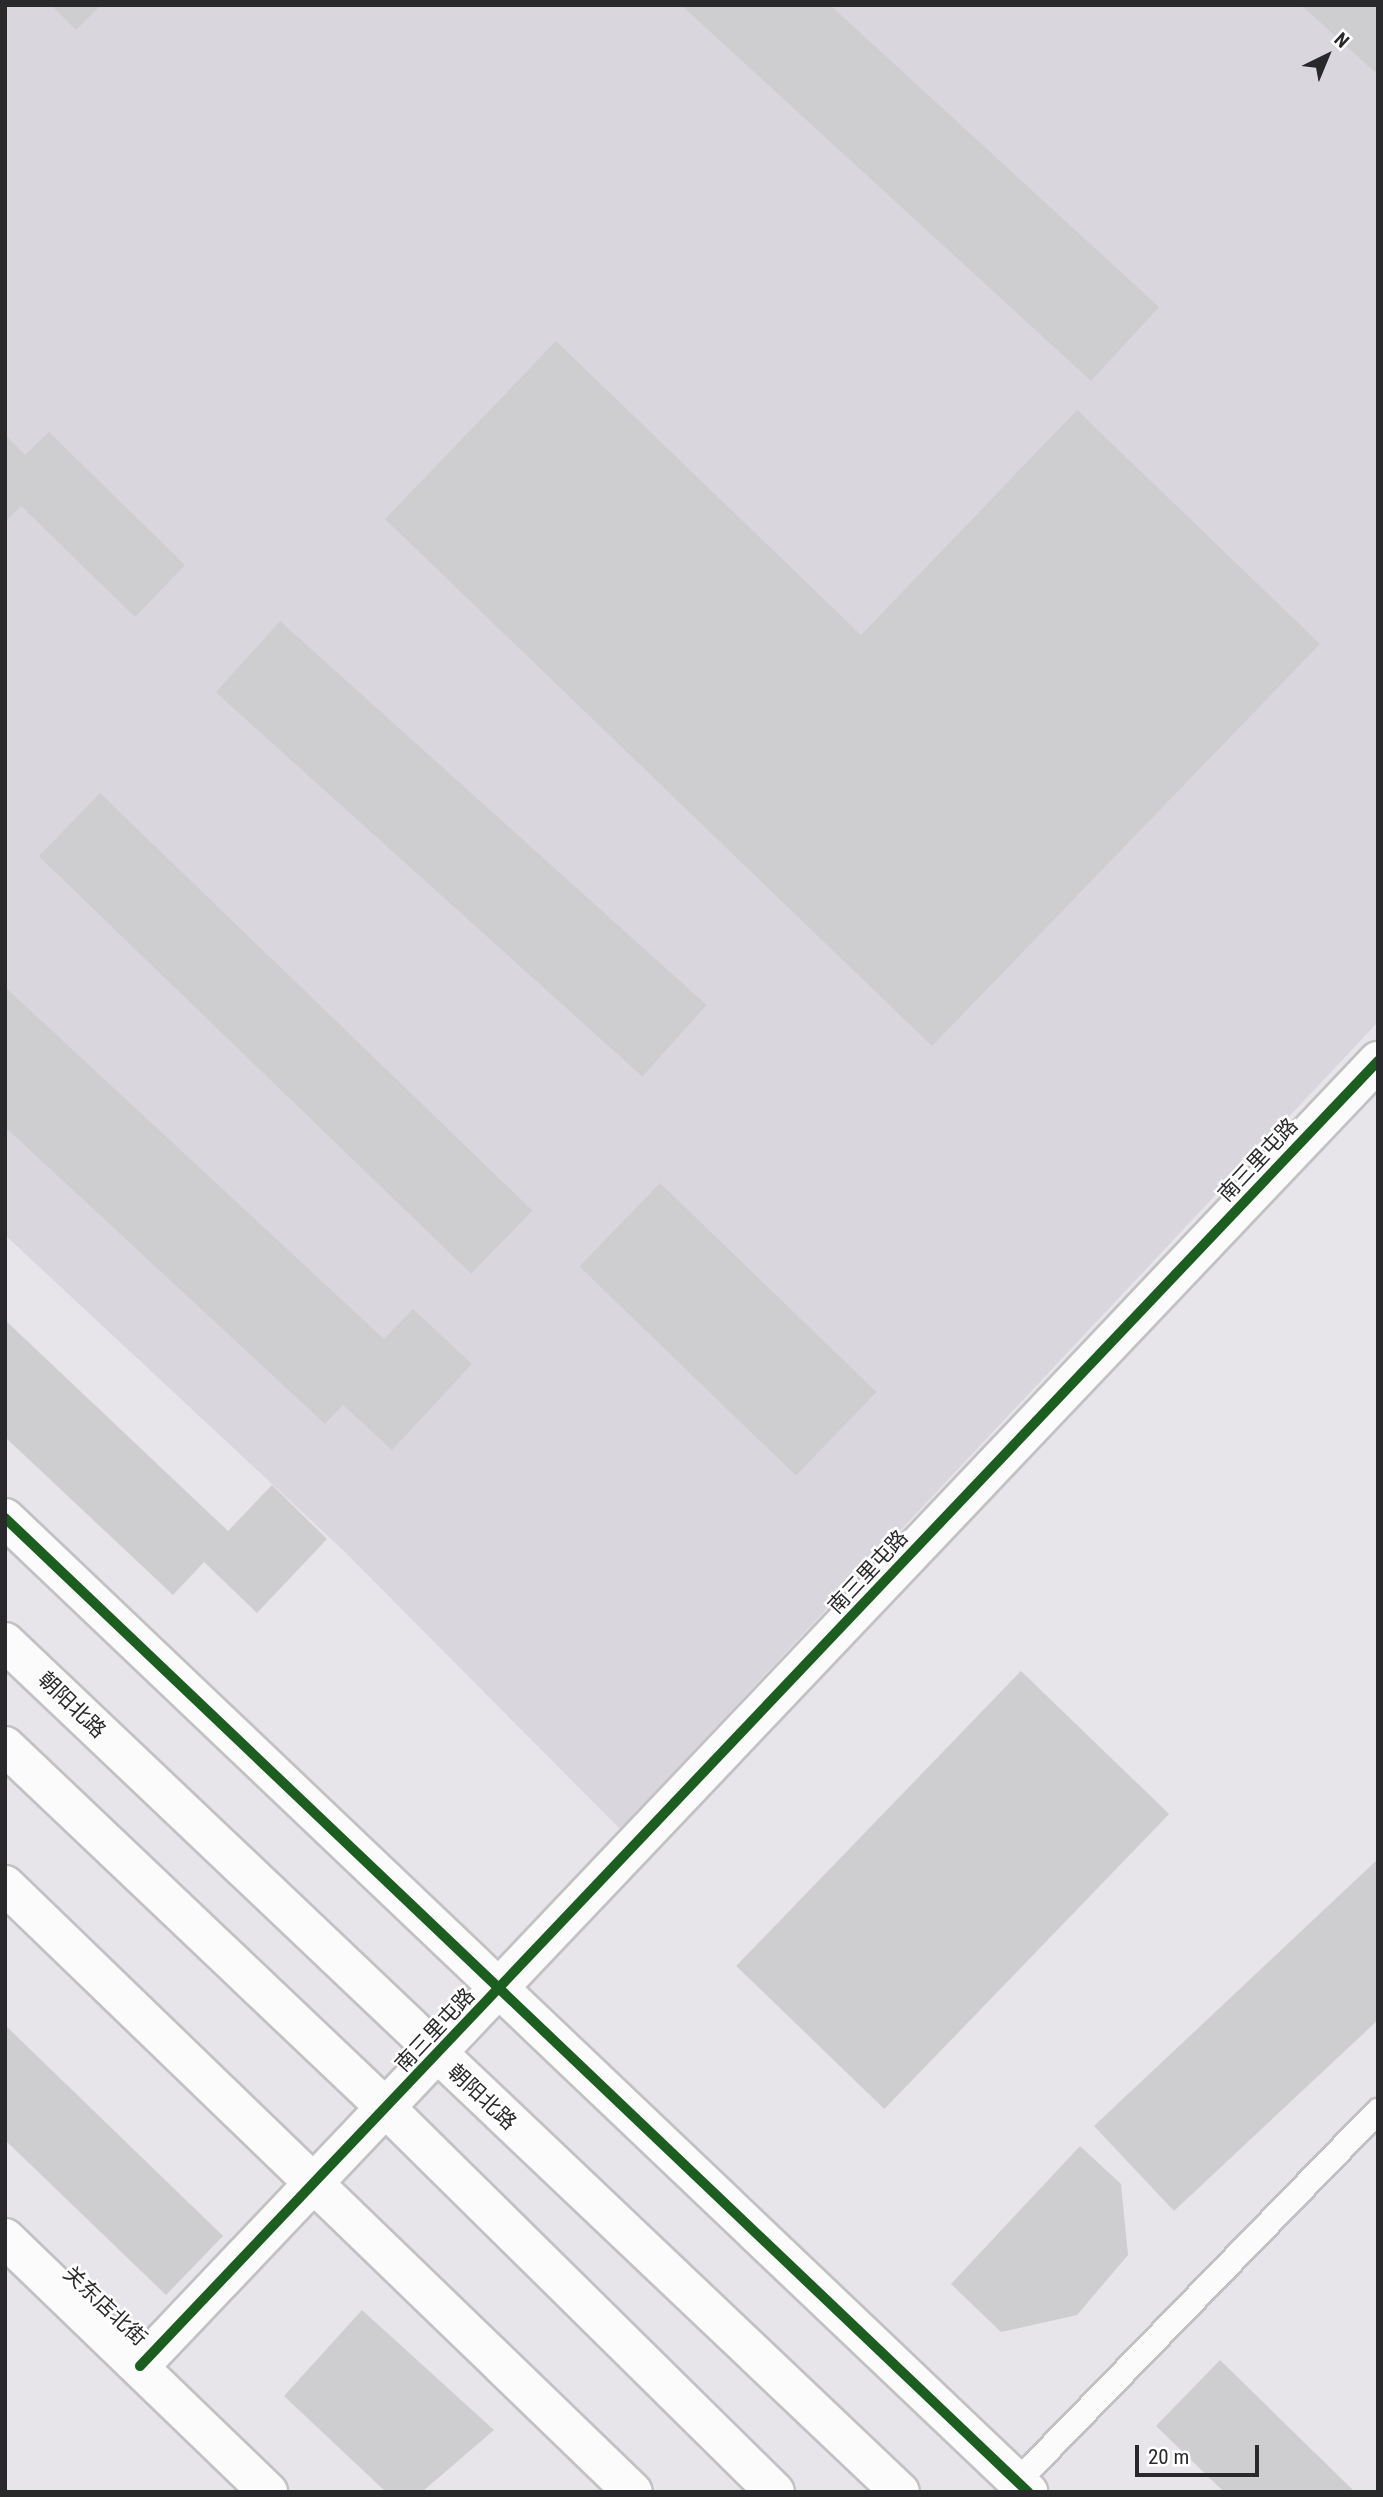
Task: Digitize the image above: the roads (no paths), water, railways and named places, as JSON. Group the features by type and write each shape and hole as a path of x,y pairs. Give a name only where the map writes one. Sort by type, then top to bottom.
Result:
{"street":[{"name":"南三里屯路","path":"140,2366 501,1989 1378,1062"},
{"path":"5,1518 1023,2487"},
{"name":"朝阳北路","path":"5,1642 900,2492"},
{"path":"5,1746 387,2109 775,2492"},
{"path":"5,1885 633,2492"},
{"name":"关东店北街","path":"5,2238 268,2492"}],"lane":[{"path":"1023,2487 1378,2111"}]}
